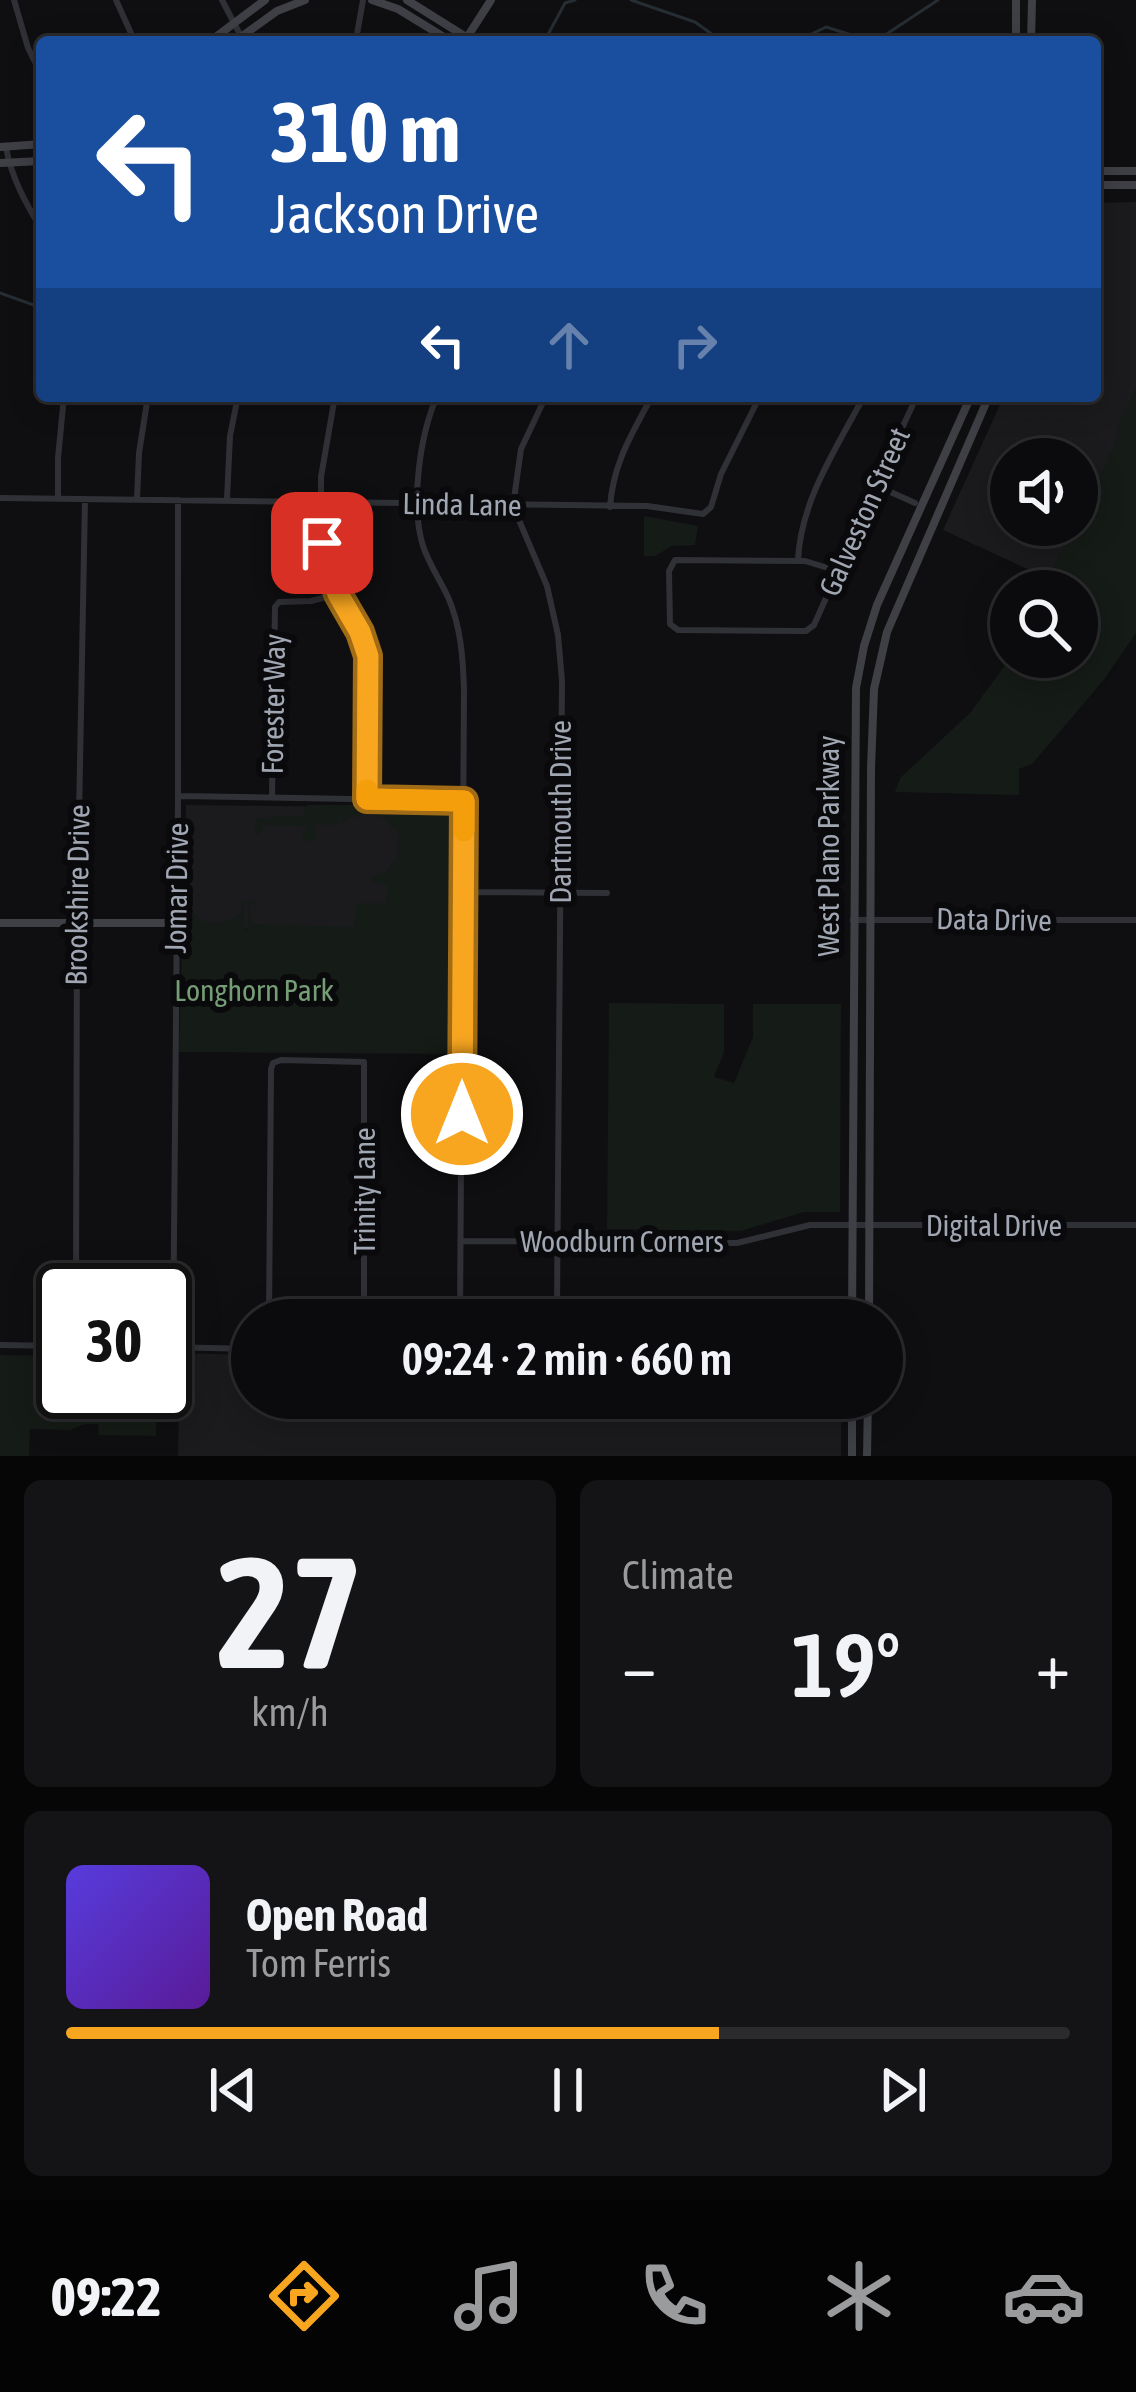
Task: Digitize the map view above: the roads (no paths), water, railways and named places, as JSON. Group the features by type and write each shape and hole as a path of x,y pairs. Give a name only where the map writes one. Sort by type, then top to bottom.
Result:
{"main road":[{"path":"216,36 265,0"},
{"path":"245,36 277,10 305,0"},
{"path":"372,0 386,2 442,36"},
{"path":"407,0 462,36"},
{"path":"470,36 491,0"},
{"path":"1016,0 1018,36"},
{"path":"1031,36 1032,0"},
{"path":"3,147 36,144"},
{"path":"4,163 36,161"},
{"path":"1101,171 1136,171"},
{"path":"1101,185 1136,184"},
{"name":"West Plano Parkway","path":"852,1299 854,718 859,666 877,605 968,402"},
{"name":"West Plano Parkway","path":"869,1299 872,723 880,660 897,605 986,402"},
{"path":"0,923 176,923"},
{"path":"853,1080 870,1080"},
{"path":"852,1419 852,1456"},
{"path":"867,1456 868,1419"}],"street":[{"path":"14,0 36,64"},
{"path":"116,0 132,36"},
{"path":"222,0 239,36"},
{"path":"357,36 363,0"},
{"path":"3,147 4,163 36,219"},
{"path":"58,498 63,402"},
{"path":"137,499 147,402"},
{"path":"227,500 237,402"},
{"path":"334,402 325,447 322,543 338,594 368,656 367,799"},
{"path":"435,402 423,445 418,505 423,546 459,632 464,690 460,1299"},
{"path":"513,506 520,449 543,402"},
{"path":"610,507 614,472 649,402"},
{"name":"Linda Lane","path":"0,498 647,506 703,514 708,512 725,463 757,402"},
{"path":"838,572 798,560 799,537 807,507 861,402"},
{"name":"Galveston Street","path":"798,560 672,563 672,627 812,628 913,402"},
{"path":"875,485 915,503"},
{"name":"Brookshire Drive","path":"76,1263 85,499"},
{"name":"Jomar Drive","path":"170,1263 178,500"},
{"name":"Dartmouth Drive","path":"513,506 547,586 562,681 557,1299"},
{"name":"Forester Way","path":"272,796 274,607 280,602 338,594"},
{"path":"178,796 464,801"},
{"path":"464,892 607,893"},
{"name":"Data Drive","path":"853,920 1136,920"},
{"name":"Trinity Lane","path":"269,1299 273,1063 281,1060 364,1063 364,1299"},
{"name":"Woodburn Corners","path":"461,1241 737,1243 801,1226 852,1225"},
{"name":"Digital Drive","path":"852,1225 1136,1225"},
{"path":"0,1345 36,1346"},
{"path":"192,1348 231,1348"}],"waterway":[{"path":"547,36 565,3 575,0"},
{"path":"631,0 695,22 715,36"},
{"path":"884,36 938,0"},
{"path":"807,36 826,27 855,36"},
{"path":"0,293 36,306"}],"park label":[{"name":"Longhorn Park","path":"254,991"}]}
